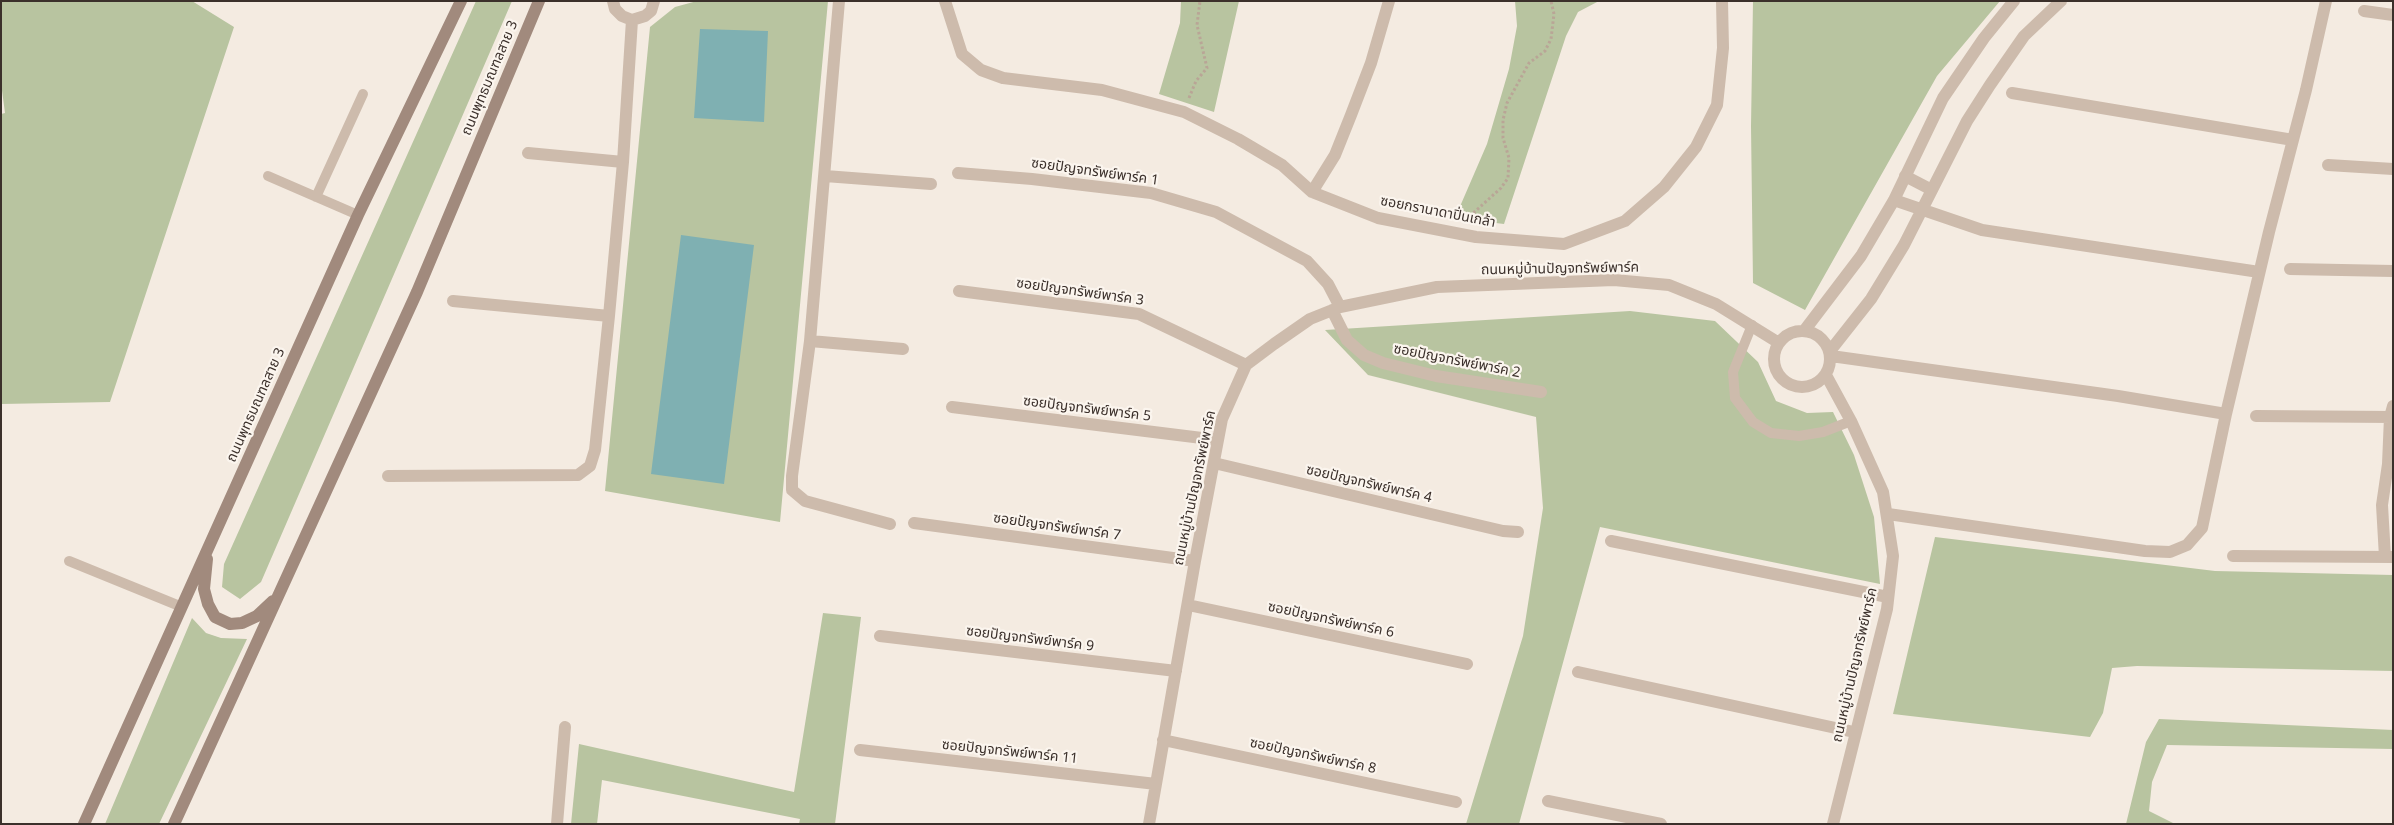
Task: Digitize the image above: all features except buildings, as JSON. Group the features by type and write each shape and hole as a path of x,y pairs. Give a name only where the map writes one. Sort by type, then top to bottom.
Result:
{"main road":[{"name":"ถนนพุทธมณฑลสาย 3","path":"84,824 358,216 461,1"},
{"name":"ถนนพุทธมณฑลสาย 3","path":"174,824 417,292 539,1"},
{"path":"208,550 204,589 208,604 215,617 230,624 242,623 257,616 270,606 283,587"}],"street":[{"path":"613,1 615,9 622,16 632,20 645,16 650,11 654,1"},
{"path":"839,1 810,341 792,476 792,490 805,501 890,524"},
{"name":"ซอยกรานาดาปิ่นเกล้า","path":"945,1 962,54 981,70 1003,78 1102,90 1184,112 1238,139 1282,165 1312,192 1378,218 1462,235 1564,244 1625,221 1664,187 1696,147 1717,105 1723,48 1722,1"},
{"path":"1312,192 1335,155 1372,63 1389,1"},
{"path":"1804,331 1861,256 1894,200 1943,98 1984,38 2014,1"},
{"path":"1830,353 1871,299 1923,211 1966,121 2024,36 2062,1"},
{"path":"1888,514 2170,552 2187,545 2202,528 2259,272 2326,1"},
{"path":"2364,11 2393,15"},
{"path":"388,476 578,474 590,466 595,450 609,316 623,162 632,20"},
{"path":"2012,93 2293,140"},
{"path":"528,153 623,162"},
{"path":"2328,165 2393,169"},
{"name":"ซอยปัญจทรัพย์พาร์ค 1","path":"958,173 1032,179 1151,193 1216,212 1307,261 1328,284 1336,309"},
{"path":"825,176 931,184"},
{"path":"1905,176 1932,190"},
{"path":"1894,200 1982,230 2259,272"},
{"path":"2290,269 2393,271"},
{"name":"ถนนหมู่บ้านปัญจทรัพย์พาร์ค","path":"1149,824 1222,419 1246,365 1310,319 1336,309 1437,286 1614,280 1669,285 1716,304 1778,343"},
{"name":"ซอยปัญจทรัพย์พาร์ค 3","path":"958,291 1139,314 1246,365"},
{"path":"453,301 609,316"},
{"name":"ซอยปัญจทรัพย์พาร์ค 2","path":"1336,309 1347,340 1364,355 1383,363 1436,376 1541,392"},
{"path":"1804,331 1820,337 1830,353 1830,366 1826,375 1810,387 1800,388 1782,380 1776,371 1774,362 1774,352 1778,343 1785,336 1794,332 1804,331"},
{"path":"810,341 903,349"},
{"path":"1830,353 2226,414"},
{"name":"ถนนหมู่บ้านปัญจทรัพย์พาร์ค","path":"1826,375 1851,421 1883,492 1888,514 1893,556 1887,609 1854,732 1833,824"},
{"name":"ซอยปัญจทรัพย์พาร์ค 5","path":"952,408 1218,440"},
{"path":"2234,556 2389,557 2382,505 2388,464 2392,413 2256,416"},
{"name":"ซอยปัญจทรัพย์พาร์ค 4","path":"1214,463 1503,531 1518,532"},
{"name":"ซอยปัญจทรัพย์พาร์ค 7","path":"914,523 1195,561"},
{"path":"1611,541 1888,597"},
{"name":"ซอยปัญจทรัพย์พาร์ค 6","path":"1188,605 1467,664"},
{"name":"ซอยปัญจทรัพย์พาร์ค 9","path":"880,636 1176,671"},
{"path":"1578,672 1854,732"},
{"path":"556,824 565,727"},
{"name":"ซอยปัญจทรัพย์พาร์ค 8","path":"1164,740 1456,802"},
{"name":"ซอยปัญจทรัพย์พาร์ค 11","path":"860,750 1156,784"},
{"path":"1548,801 1661,824"}],"lane":[{"path":"316,197 363,94"},
{"path":"268,176 358,216"},
{"path":"1752,325 1733,372 1735,398 1754,422 1771,433 1799,436 1823,432 1851,421"},
{"path":"69,561 182,607"}],"path":[{"path":"1184,112 1196,81 1207,68 1197,25 1200,1"},
{"path":"1462,235 1470,216 1501,188 1508,178 1509,158 1503,138 1503,120 1507,103 1529,62 1545,51 1551,39 1554,14 1551,1"}],"green space":[{"path":"1,1 192,1 234,27 110,402 1,404 1,114 5,113 1,83"},
{"path":"476,1 512,1 261,582 240,599 222,587 224,564"},
{"path":"697,1 828,1 780,522 605,491 650,27 675,7"},
{"path":"1181,1 1239,1 1214,112 1159,94 1180,23"},
{"path":"1515,1 1599,1 1578,12 1566,36 1504,224 1455,218 1487,144 1509,69 1517,26"},
{"path":"1753,1 2000,1 1937,76 1805,310 1753,283 1751,126"},
{"path":"1630,311 1715,321 1758,362 1776,401 1807,413 1833,412 1854,455 1874,517 1880,584 1600,527 1519,824 1466,824 1523,636 1543,508 1536,417 1368,375 1325,330"},
{"path":"1935,537 2215,571 2393,575 2393,671 2137,666 2112,668 2103,713 2090,737 1893,714"},
{"path":"823,613 861,617 835,824 799,824 800,819 602,780 597,824 571,824 579,744 794,792"},
{"path":"192,618 206,633 221,638 247,639 159,824 105,824"},
{"path":"2159,719 2393,730 2393,749 2167,745 2152,782 2149,811 2173,823 2205,824 2126,824 2146,742"}],"water":[{"path":"700,29 768,31 764,122 694,118"},
{"path":"681,235 754,245 724,484 651,474"}]}
